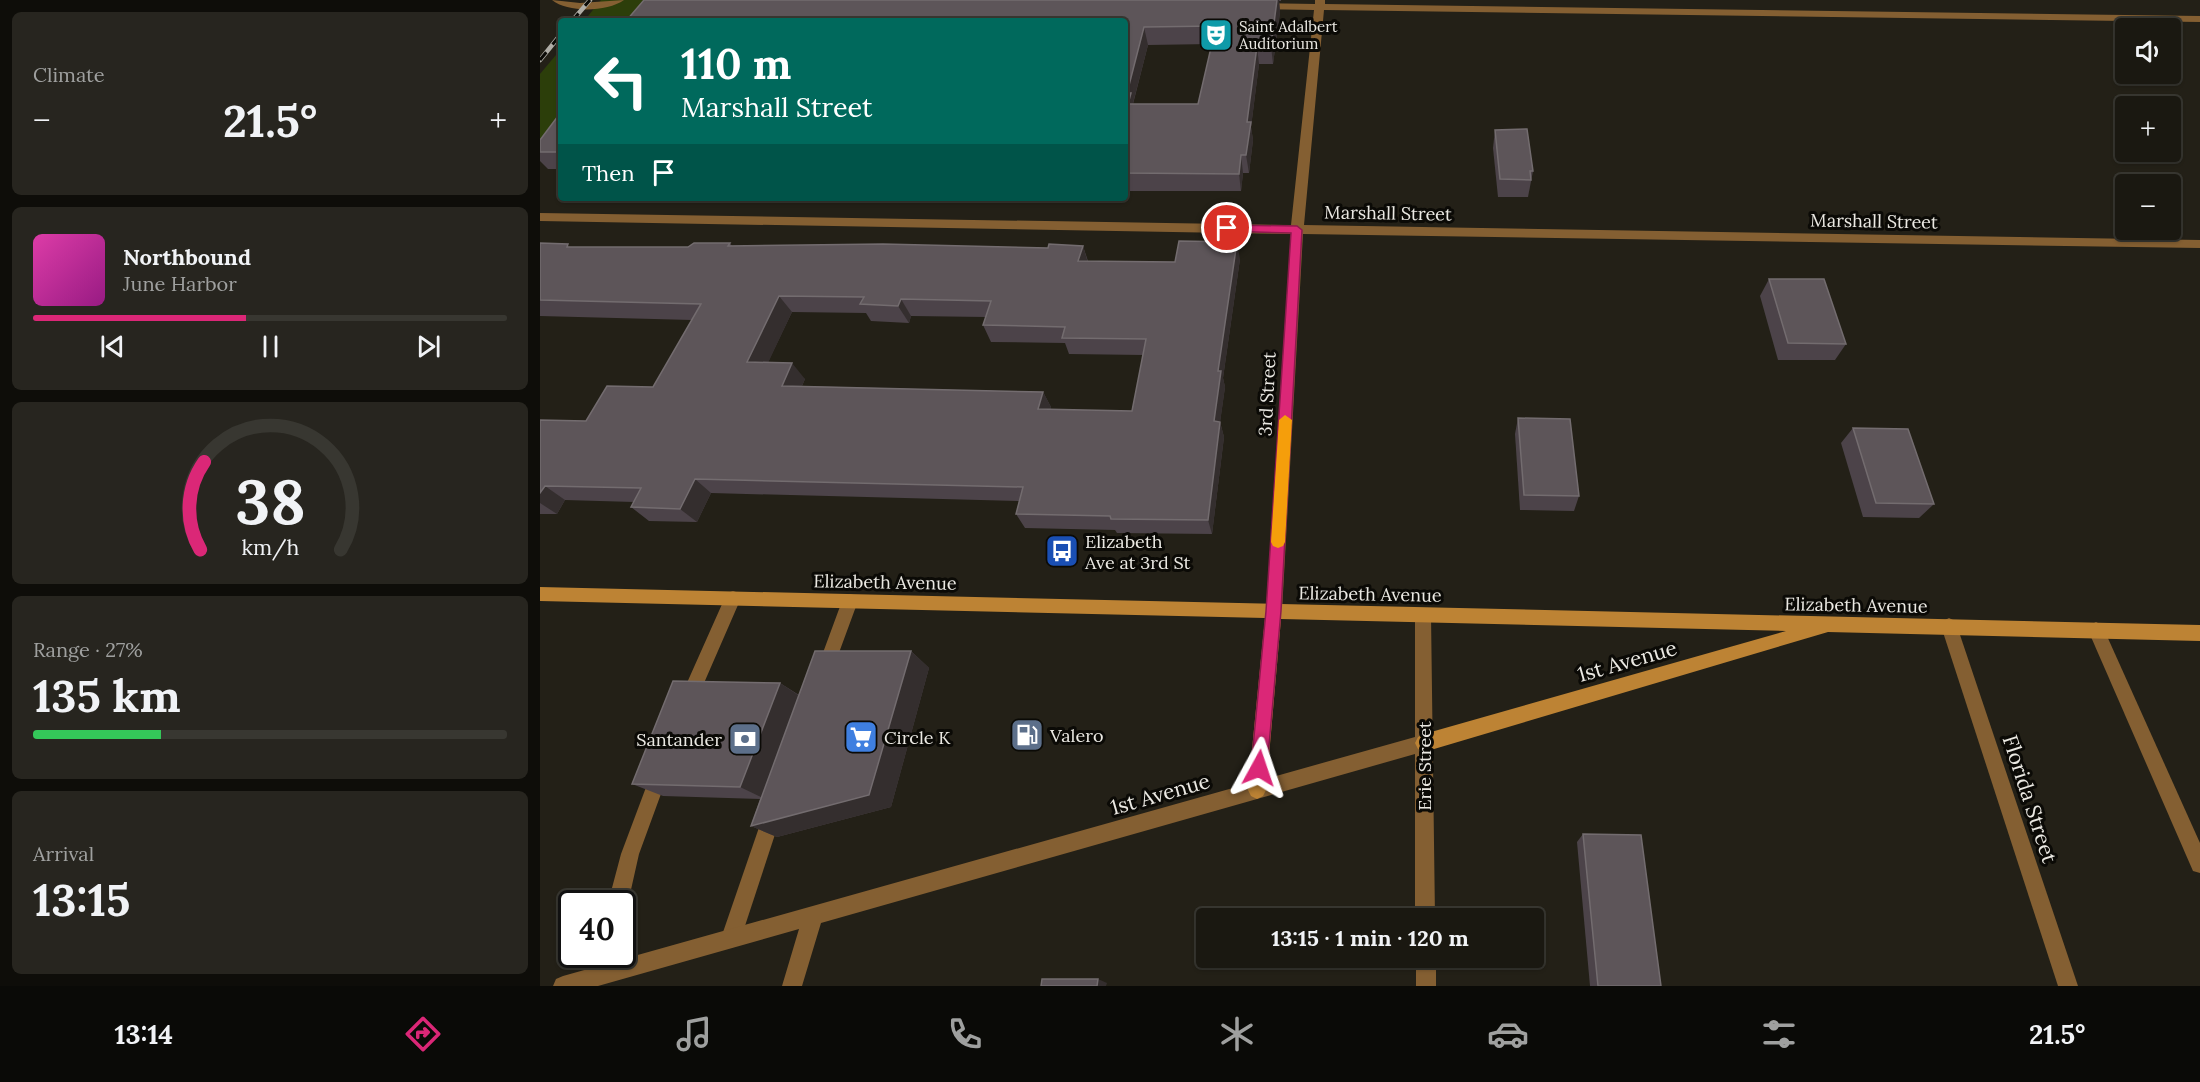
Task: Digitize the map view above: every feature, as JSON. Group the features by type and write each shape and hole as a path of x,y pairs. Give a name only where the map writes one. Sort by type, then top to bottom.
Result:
{"street":[{"path":"557,0 566,4 600,5 620,0"},
{"path":"1248,5 1320,3 2200,19"},
{"name":"3rd Street","path":"1257,790 1274,611 1297,230 1320,3"},
{"name":"Marshall Street","path":"540,217 2200,244"},
{"name":"Elizabeth Avenue","path":"540,594 2200,633"},
{"path":"679,720 733,598"},
{"path":"819,686 850,601"},
{"name":"Erie Street","path":"1423,615 1425,908"},
{"name":"1st Avenue","path":"563,986 1837,624"},
{"name":"Florida Street","path":"1949,626 2068,986"},
{"path":"2096,630 2200,864"},
{"path":"621,890 630,854 667,754"},
{"path":"731,938 780,795"},
{"path":"792,986 813,916"},
{"path":"600,975 602,968"},
{"path":"1426,968 1426,986"}],"green space":[{"path":"601,0 664,0 650,18 586,18"},
{"path":"558,53 558,137 540,160 540,74"}],"building":[{"path":"644,0 1277,0 1271,46 1257,46 1247,122 1251,122 1246,155 1241,155 1239,174 1128,173 1128,104 1198,104 1216,26 1144,27 1128,89 1128,18 629,18"},
{"path":"558,116 558,152 540,152 540,140"},
{"path":"1527,129 1533,171 1530,171 1531,180 1500,179 1495,130"},
{"path":"1179,241 1237,242 1218,371 1221,371 1214,421 1220,422 1208,520 1111,519 1110,516 1016,514 1023,487 695,479 680,509 631,507 641,488 545,486 540,493 540,420 586,421 607,386 653,387 701,304 540,300 540,243 568,244 567,247 688,247 694,243 730,243 728,246 883,244 1048,248 1049,244 1083,246 1078,261 1175,262","holes":["779,296 864,297 860,304 898,306 901,299 991,301 983,325 1065,327 1062,338 1146,339 1132,411 1038,409 1043,392 782,386 792,363 747,362"]},
{"path":"1769,279 1824,279 1846,344 1788,343"},
{"path":"1518,418 1570,419 1579,496 1524,495"},
{"path":"1853,428 1908,429 1934,504 1876,503"},
{"name":"Circle K","path":"815,651 911,651 869,795 751,826"},
{"path":"673,681 780,683 740,787 632,784"},
{"path":"1583,834 1641,835 1661,986 1598,986"},
{"path":"1042,979 1098,979 1097,986 1041,986"}],"railway":[{"path":"575,18 590,0"},
{"path":"540,60 558,38"}],"slow traffic":[{"path":"1278,542 1285,420"}],"place":[{"name":"Saint Adalbert Auditorium","path":"1216,35"},
{"name":"Elizabeth Ave at 3rd St","path":"1062,551"},
{"name":"Valero","path":"1027,735"},
{"name":"Circle K","path":"861,737"},
{"name":"Santander","path":"745,739"}],"route":[{"path":"1227,228 1297,230 1274,611 1259,768"}]}
